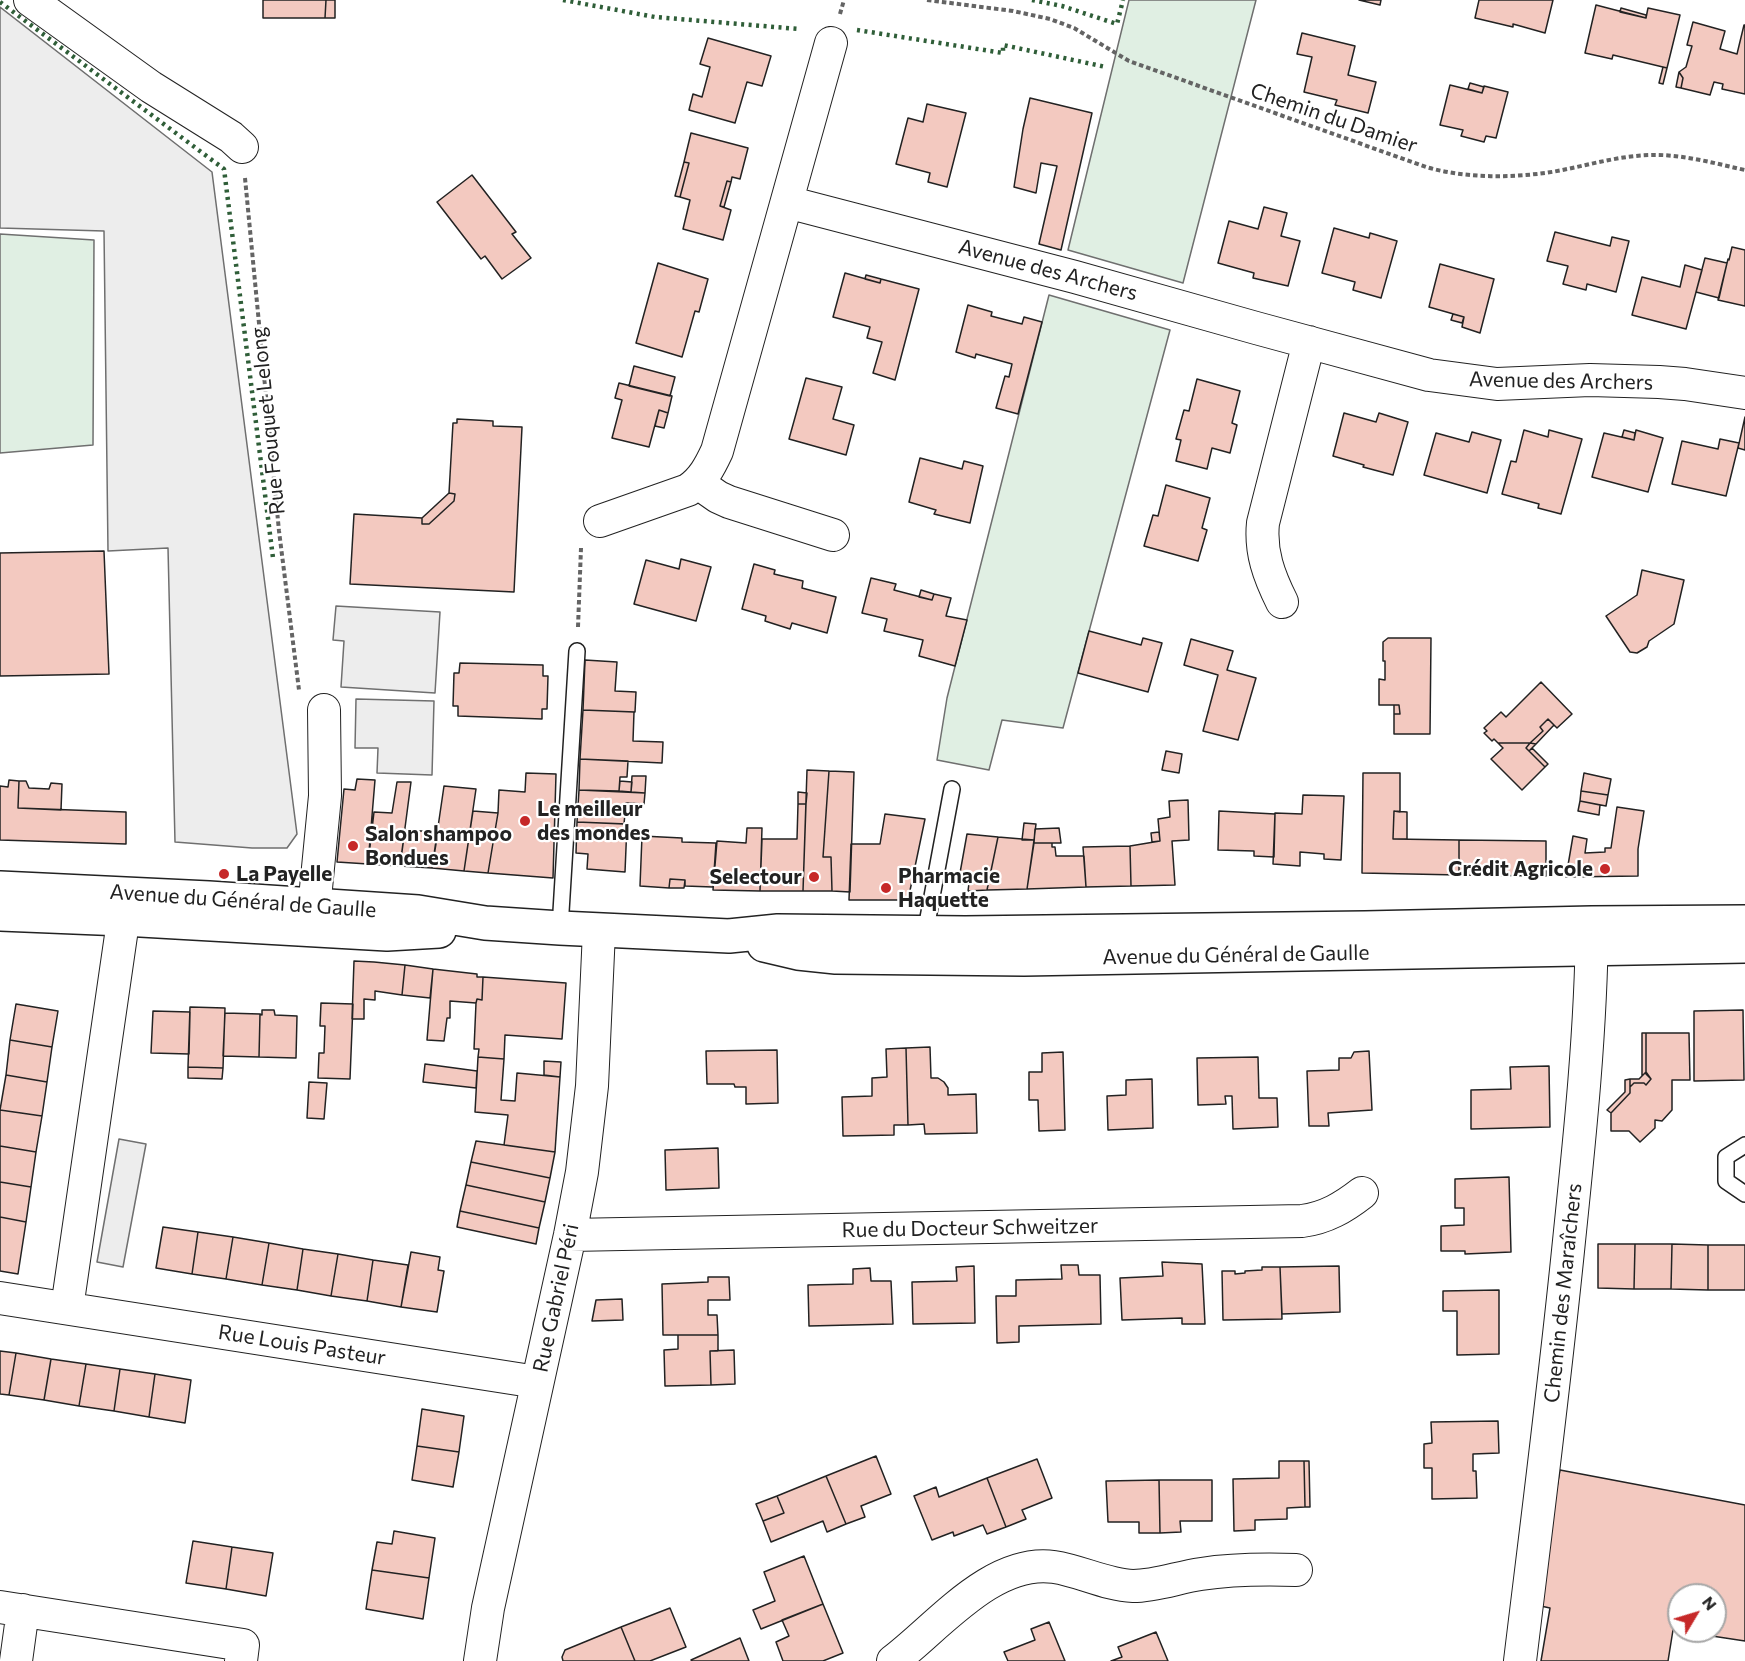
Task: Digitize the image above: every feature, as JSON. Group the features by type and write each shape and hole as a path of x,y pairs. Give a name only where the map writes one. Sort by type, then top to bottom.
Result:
{"main road":[{"name":"Avenue du Général de Gaulle","path":"0,888 125,906 313,917 418,912 485,923 599,931 729,936 778,931 922,945 1157,931 1592,936 1745,946"},
{"name":"Avenue du Général de Gaulle","path":"0,915 125,906"},
{"name":"Avenue du Général de Gaulle","path":"1592,936 1745,922"}],"street":[{"path":"30,0 151,87 231,137 242,147"},
{"path":"600,521 688,489 698,483 707,472 717,451 831,43"},
{"name":"Avenue des Archers","path":"787,201 1075,277 1429,375 1497,384 1616,380 1685,384 1745,393"},
{"path":"1282,602 1265,564 1262,550 1263,523 1309,342"},
{"path":"698,483 729,502 833,535"},
{"path":"313,917 324,796 324,710"},
{"path":"67,1308 125,906"},
{"name":"Rue Gabriel Péri","path":"480,1661 488,1608 582,1172 592,1086 599,931"},
{"name":"Chemin des Maraîchers","path":"1520,1661 1580,1140 1589,1028 1592,936"},
{"name":"Rue du Docteur Schweitzer","path":"570,1235 1302,1221 1324,1217 1362,1193"},
{"name":"Rue Louis Pasteur","path":"0,1298 537,1382"},
{"path":"893,1661 968,1598 1000,1576 1034,1566 1053,1566 1132,1586 1229,1570 1296,1570"},
{"path":"16,1661 11,1608 243,1645 241,1661"}],"lane":[{"path":"560,928 577,651"},
{"path":"922,945 952,789"},
{"path":"1745,1145 1726,1157 1726,1181 1745,1194"}],"path":[{"name":"Chemin du Damier","path":"927,0 1013,11 1050,19 1074,28 1129,61 1449,173 1492,175 1545,173 1626,157 1650,155 1689,157 1745,170"},
{"name":"Rue Fouquet Lelong","path":"242,147 279,531 301,709 324,710"},
{"path":"577,651 582,531 600,521"}],"green space":[{"path":"1129,0 1256,0 1183,283 1068,250"},
{"path":"0,234 94,240 93,445 0,453"},
{"path":"1049,295 1170,330 1063,728 1002,720 989,770 937,760 947,698"}],"shaded area":[{"path":"0,7 212,172 297,834 287,848 252,848 175,842 168,548 108,551 104,231 0,228"},
{"path":"336,606 440,612 435,693 341,687 344,641 333,640"},
{"path":"356,699 434,701 432,775 377,773 378,748 355,748"},
{"path":"119,1139 146,1144 123,1267 97,1262"}],"building":[{"path":"263,0 326,0 325,18 263,18"},
{"path":"326,0 335,0 335,18 325,18"},
{"path":"1359,0 1381,0 1380,5"},
{"path":"1479,0 1553,0 1545,33 1513,24 1513,27 1475,18"},
{"path":"1596,5 1646,18 1648,8 1680,15 1667,68 1613,55 1612,59 1585,53"},
{"path":"1621,8 1646,15 1646,18 1620,12"},
{"path":"1693,22 1725,31 1720,49 1737,54 1745,25 1745,94 1722,89 1723,84 1714,82 1710,95 1681,88 1683,78 1679,72 1686,67 1692,46 1687,45"},
{"path":"1302,33 1355,46 1348,75 1376,82 1368,113 1335,105 1337,100 1304,92 1312,57 1297,54"},
{"path":"708,38 771,56 762,86 747,82 735,123 689,110 693,94 702,97 710,67 700,64"},
{"path":"1663,67 1667,68 1663,84 1659,83"},
{"path":"1679,72 1683,78 1681,88 1676,87"},
{"path":"1470,83 1484,87 1482,93 1468,89"},
{"path":"1450,85 1482,93 1484,86 1508,92 1496,138 1486,136 1484,142 1461,136 1463,130 1440,125"},
{"path":"1030,98 1092,113 1061,250 1039,244 1057,166 1041,163 1036,193 1014,187"},
{"path":"927,104 966,113 947,187 928,182 930,173 896,164 908,118 923,122"},
{"path":"691,133 748,148 740,179 732,177 731,182 727,181 720,206 731,210 723,240 683,229 690,200 680,197 689,163 684,162"},
{"path":"684,162 689,163 680,197 675,196"},
{"path":"472,175 516,232 512,234 531,258 502,279 485,256 481,259 437,202"},
{"path":"727,181 731,182 724,207 720,206"},
{"path":"1264,207 1287,213 1281,236 1300,241 1288,286 1253,278 1254,273 1218,263 1229,221 1258,229"},
{"path":"1334,228 1369,238 1370,233 1397,241 1381,298 1353,290 1355,282 1322,273"},
{"path":"1555,232 1610,246 1612,237 1629,241 1616,292 1587,284 1586,290 1563,284 1568,266 1547,261"},
{"path":"1732,247 1745,250 1745,306 1718,300"},
{"path":"1705,258 1727,263 1719,298 1696,292"},
{"path":"658,263 708,279 699,312 695,311 682,357 636,343"},
{"path":"1440,264 1494,279 1480,333 1462,327 1464,317 1429,307"},
{"path":"1685,265 1702,270 1686,329 1632,315 1642,277 1680,287"},
{"path":"845,273 880,283 881,279 919,289 895,380 873,373 882,342 867,338 870,327 833,317"},
{"path":"866,275 881,279 880,283 865,279"},
{"path":"968,305 992,312 991,316 1022,324 1024,317 1042,322 1018,414 996,408 1005,376 1009,377 1012,364 976,354 975,358 956,352"},
{"path":"1453,314 1464,317 1462,323 1451,320"},
{"path":"634,366 675,377 670,396 629,386"},
{"path":"806,378 842,387 833,419 854,425 846,455 789,439"},
{"path":"1197,379 1240,391 1232,423 1237,425 1230,453 1212,448 1207,469 1176,461 1181,440 1176,439 1184,410 1189,411"},
{"path":"619,383 672,396 668,413 659,410 649,447 612,438 622,400 615,398"},
{"path":"659,410 668,413 664,428 655,426"},
{"path":"1344,413 1376,422 1379,413 1408,422 1393,475 1333,456"},
{"path":"1745,417 1745,450 1738,448"},
{"path":"457,419 493,421 493,426 522,427 514,592 350,584 354,514 422,518 422,524 429,524 454,501 455,494 449,493 453,423 457,423"},
{"path":"1524,430 1548,437 1549,430 1582,439 1561,514 1538,508 1539,504 1502,494 1511,461 1516,462"},
{"path":"1624,430 1635,433 1634,440 1622,437"},
{"path":"1636,430 1663,438 1648,492 1592,477 1604,433 1634,440"},
{"path":"1472,432 1501,440 1487,493 1424,475 1436,433 1469,442"},
{"path":"1720,439 1739,443 1726,496 1672,484 1682,441 1718,449"},
{"path":"920,458 962,469 964,461 983,466 970,523 934,514 936,510 909,502"},
{"path":"1166,485 1210,498 1202,528 1207,530 1198,561 1144,546 1153,515 1158,516"},
{"path":"449,493 455,494 454,501 429,524 422,524 422,518"},
{"path":"104,551 109,674 0,676 0,553"},
{"path":"681,559 711,567 696,621 634,604 646,560 679,569"},
{"path":"754,564 775,570 774,574 803,581 802,588 836,597 827,633 792,623 790,629 765,621 766,616 742,609"},
{"path":"1642,570 1684,580 1674,624 1649,641 1647,647 1637,653 1630,652 1606,616 1637,595"},
{"path":"871,578 896,584 894,590 932,600 934,594 951,598 946,616 967,620 955,666 919,656 923,640 884,631 887,619 862,613"},
{"path":"921,590 934,594 932,600 919,597"},
{"path":"1089,631 1141,645 1143,638 1162,643 1148,692 1078,673"},
{"path":"1388,638 1431,638 1430,734 1394,734 1394,714 1400,714 1399,705 1379,705 1379,679 1385,680 1383,642"},
{"path":"1191,639 1233,651 1227,670 1256,678 1238,740 1203,731 1218,675 1184,665"},
{"path":"585,660 617,662 615,691 636,692 635,712 583,710"},
{"path":"460,663 543,665 543,676 548,676 547,709 542,709 542,719 458,716 458,706 453,706 454,673 459,673"},
{"path":"1541,682 1572,714 1557,728 1548,719 1540,727 1543,731 1530,743 1498,743 1494,739 1492,741 1484,733 1487,731 1484,728 1501,712 1506,717"},
{"path":"1394,705 1399,705 1400,714 1394,714"},
{"path":"583,710 634,712 633,741 663,742 662,763 580,759"},
{"path":"1548,719 1554,725 1536,744 1530,743 1543,731 1540,727"},
{"path":"1498,743 1530,743 1526,748 1545,767 1522,790 1491,759 1503,748"},
{"path":"1530,743 1536,744 1529,751 1526,748"},
{"path":"1532,748 1548,764 1545,767 1529,751"},
{"path":"1166,751 1182,754 1179,773 1162,770"},
{"path":"580,759 628,761 627,777 620,777 619,791 579,790"},
{"path":"807,770 829,771 823,857 831,857 832,891 803,891"},
{"path":"829,771 854,772 850,892 832,891 831,857 823,857"},
{"name":"Le meilleur des mondes","path":"526,773 556,774 553,878 488,873 498,813 499,790 525,792"},
{"path":"1363,773 1400,773 1400,812 1394,811 1393,839 1459,840 1459,875 1362,873"},
{"path":"1584,773 1611,779 1608,795 1581,791"},
{"path":"632,776 646,776 645,793 631,792"},
{"path":"357,779 375,780 368,864 337,862 344,789 355,790"},
{"path":"9,780 19,781 18,808 126,812 126,844 0,840 0,786 8,787"},
{"path":"19,781 26,781 29,788 49,789 51,783 62,784 61,810 18,808"},
{"path":"620,781 632,782 631,792 619,791"},
{"path":"397,782 411,782 400,866 368,864 374,812 392,813"},
{"path":"444,786 476,789 464,871 432,868"},
{"path":"579,790 645,793 644,804 626,803 624,824 577,822"},
{"path":"1581,791 1608,795 1606,806 1580,801"},
{"path":"798,792 807,793 806,804 798,804"},
{"path":"1303,795 1344,796 1341,860 1324,859 1324,854 1300,852 1300,866 1273,864 1275,813 1302,814"},
{"path":"1188,800 1189,840 1172,841 1175,885 1131,886 1130,846 1160,841 1158,819 1170,817 1169,801"},
{"path":"1580,801 1600,805 1599,815 1578,811"},
{"path":"798,804 806,804 803,891 760,891 762,839 797,839"},
{"path":"1617,807 1644,811 1638,849 1638,876 1566,877 1573,836 1587,839 1585,853 1605,852 1605,848 1611,848"},
{"path":"473,811 498,813 488,873 464,871"},
{"path":"1219,811 1275,814 1274,857 1254,856 1254,851 1218,850"},
{"path":"1394,811 1407,812 1407,839 1393,839"},
{"path":"885,814 925,819 908,900 849,900 851,844 880,844"},
{"path":"577,822 627,824 625,872 587,869 588,854 576,853"},
{"path":"1024,823 1036,824 1034,840 1022,840"},
{"path":"747,828 762,828 760,891 713,890 717,841 746,843"},
{"path":"1059,828 1061,843 1034,843 1035,829"},
{"path":"405,830 438,832 432,868 400,866"},
{"path":"1159,832 1160,841 1152,842 1151,833"},
{"path":"967,834 998,837 987,890 968,891 969,883 958,884"},
{"path":"642,836 682,838 682,842 716,843 713,887 685,886 685,880 670,879 669,888 640,886"},
{"path":"998,837 1034,840 1027,889 987,890"},
{"path":"1459,840 1546,841 1546,876 1459,875"},
{"path":"1034,843 1052,843 1056,856 1084,856 1086,887 1027,889"},
{"path":"1130,846 1131,886 1086,887 1083,847"},
{"path":"670,879 685,880 684,888 669,888"},
{"path":"354,961 405,965 402,995 375,991 375,1000 364,999 364,1019 352,1019"},
{"path":"405,965 433,969 430,998 402,995"},
{"path":"433,969 477,974 477,977 483,977 482,1000 477,999 476,1003 450,1001 450,1018 447,1018 444,1041 427,1040"},
{"path":"483,977 566,983 562,1039 505,1035 504,1059 478,1057 479,1049 474,1049 476,1003 477,999 482,1000"},
{"path":"321,1003 353,1004 350,1079 318,1078 319,1053 324,1053 325,1026 320,1026"},
{"path":"16,1004 58,1011 52,1047 10,1040"},
{"path":"190,1007 225,1008 223,1068 188,1067"},
{"path":"262,1010 274,1010 275,1015 297,1016 296,1058 259,1057"},
{"path":"1743,1010 1744,1080 1694,1081 1694,1011"},
{"path":"153,1011 190,1012 189,1054 151,1053"},
{"path":"225,1013 260,1014 259,1057 223,1056"},
{"path":"1642,1033 1646,1033 1646,1072 1642,1076"},
{"path":"1646,1033 1689,1033 1690,1080 1672,1080 1672,1110 1662,1121 1655,1120 1655,1128 1640,1142 1629,1131 1611,1131 1611,1113 1630,1093 1630,1087 1634,1083 1646,1085 1651,1079 1646,1074"},
{"path":"10,1040 52,1047 47,1082 6,1075"},
{"path":"930,1047 931,1078 938,1078 944,1082 948,1088 948,1095 976,1094 977,1133 925,1134 924,1124 908,1125 906,1048"},
{"path":"906,1048 908,1125 894,1125 894,1135 843,1136 842,1097 872,1096 872,1078 887,1077 886,1049"},
{"path":"777,1050 778,1103 746,1104 746,1087 735,1087 734,1084 707,1084 706,1051"},
{"path":"1369,1051 1372,1110 1328,1113 1329,1126 1309,1126 1307,1071 1339,1070 1339,1058 1351,1058 1354,1052"},
{"path":"1063,1052 1065,1130 1039,1131 1038,1100 1029,1100 1029,1072 1042,1072 1042,1053"},
{"path":"478,1057 504,1059 501,1100 515,1101 517,1073 560,1077 555,1152 504,1145 508,1115 475,1112"},
{"path":"1258,1057 1259,1098 1277,1098 1278,1127 1233,1129 1232,1096 1225,1096 1226,1104 1198,1105 1197,1058"},
{"path":"544,1061 561,1062 560,1077 544,1075"},
{"path":"425,1064 477,1071 476,1088 423,1082"},
{"path":"1549,1066 1550,1127 1471,1129 1471,1090 1511,1089 1510,1067"},
{"path":"188,1067 223,1068 222,1079 188,1078"},
{"path":"1646,1072 1651,1079 1646,1085 1634,1083 1630,1087 1630,1079 1639,1079"},
{"path":"6,1075 47,1082 42,1116 0,1110"},
{"path":"1152,1079 1153,1128 1108,1130 1107,1096 1126,1095 1126,1080"},
{"path":"1630,1079 1630,1093 1611,1113 1607,1110 1625,1092 1625,1080"},
{"path":"309,1082 327,1083 324,1119 307,1118"},
{"path":"0,1110 42,1116 36,1152 0,1146"},
{"path":"476,1141 555,1152 550,1178 471,1162"},
{"path":"0,1146 36,1152 31,1187 0,1182"},
{"path":"718,1148 719,1188 666,1190 665,1150"},
{"path":"471,1162 550,1178 545,1202 466,1185"},
{"path":"1509,1177 1511,1252 1465,1254 1465,1251 1441,1251 1441,1226 1464,1225 1464,1208 1455,1208 1455,1179"},
{"path":"0,1182 31,1187 26,1222 0,1217"},
{"path":"466,1185 545,1202 539,1228 460,1211"},
{"path":"460,1211 539,1228 536,1244 457,1227"},
{"path":"0,1217 26,1222 18,1274 0,1271"},
{"path":"163,1227 198,1232 192,1274 156,1268"},
{"path":"198,1232 233,1237 226,1279 192,1274"},
{"path":"233,1237 269,1243 262,1285 226,1279"},
{"path":"269,1243 303,1249 297,1290 262,1285"},
{"path":"1598,1244 1635,1244 1634,1289 1598,1288"},
{"path":"1635,1244 1672,1244 1671,1289 1634,1289"},
{"path":"1672,1244 1708,1245 1708,1290 1671,1289"},
{"path":"1708,1245 1745,1245 1745,1290 1708,1290"},
{"path":"303,1249 338,1254 331,1296 297,1290"},
{"path":"411,1252 440,1257 438,1270 444,1271 437,1312 401,1307"},
{"path":"338,1254 373,1260 367,1301 331,1296"},
{"path":"373,1260 408,1265 401,1307 367,1301"},
{"path":"1162,1262 1202,1264 1205,1324 1182,1324 1182,1318 1122,1320 1120,1278 1163,1276"},
{"path":"1061,1265 1078,1265 1079,1275 1100,1275 1101,1324 1019,1326 1019,1342 997,1343 996,1296 1016,1296 1016,1280 1062,1279"},
{"path":"974,1266 975,1323 913,1324 912,1282 957,1281 956,1267"},
{"path":"1339,1266 1340,1312 1282,1314 1280,1267"},
{"path":"1262,1267 1280,1267 1282,1319 1223,1320 1222,1271 1235,1271 1235,1274 1245,1273 1245,1271 1262,1270"},
{"path":"870,1268 871,1281 891,1281 893,1324 809,1326 808,1285 853,1284 853,1269"},
{"path":"708,1277 729,1277 730,1300 708,1300 708,1315 717,1315 718,1335 663,1335 662,1284 708,1282"},
{"path":"1499,1290 1499,1354 1457,1355 1457,1311 1443,1311 1443,1291"},
{"path":"622,1299 623,1320 592,1321 596,1300"},
{"path":"678,1335 718,1335 718,1351 710,1351 711,1385 665,1386 664,1350 678,1349"},
{"path":"734,1350 735,1384 711,1385 710,1351"},
{"path":"0,1351 16,1353 9,1395 0,1394"},
{"path":"16,1353 51,1359 44,1400 9,1395"},
{"path":"51,1359 86,1364 79,1406 44,1400"},
{"path":"86,1364 120,1369 114,1411 79,1406"},
{"path":"120,1369 155,1374 149,1417 114,1411"},
{"path":"155,1374 191,1380 185,1423 149,1417"},
{"path":"422,1409 464,1416 459,1452 417,1446"},
{"path":"1498,1421 1499,1453 1473,1454 1477,1498 1432,1499 1432,1468 1424,1468 1424,1444 1432,1443 1431,1422"},
{"path":"417,1446 459,1452 453,1487 412,1480"},
{"path":"876,1456 891,1494 861,1506 865,1517 846,1524 826,1476"},
{"path":"1037,1459 1052,1498 1022,1510 1026,1519 1006,1527 987,1478"},
{"path":"1279,1461 1304,1461 1305,1507 1287,1508 1287,1519 1255,1520 1255,1530 1234,1531 1233,1479 1279,1478"},
{"path":"1304,1461 1309,1461 1310,1507 1305,1507"},
{"path":"1560,1470 1745,1505 1745,1641 1727,1638 1727,1583 1667,1583 1667,1643 1671,1643 1668,1661 1541,1661 1550,1608 1536,1605"},
{"path":"826,1476 846,1524 827,1532 823,1521 771,1542 763,1521 784,1513 777,1496"},
{"path":"987,1478 1006,1527 987,1534 983,1525 954,1536 953,1532 932,1540 914,1496 936,1487 939,1497"},
{"path":"1159,1480 1160,1533 1139,1533 1139,1522 1108,1522 1106,1481"},
{"path":"1159,1480 1212,1480 1212,1521 1180,1521 1181,1532 1160,1533"},
{"path":"777,1496 784,1513 763,1521 756,1504"},
{"path":"394,1531 435,1538 429,1578 372,1570 377,1542 392,1544"},
{"path":"193,1541 232,1547 226,1589 186,1583"},
{"path":"232,1547 273,1553 266,1596 226,1589"},
{"path":"804,1556 823,1604 761,1629 753,1610 775,1601 764,1572"},
{"path":"372,1570 429,1578 423,1619 366,1609"},
{"path":"823,1604 843,1653 823,1661 783,1661 776,1642 789,1636 782,1620"},
{"path":"670,1608 686,1647 650,1661 635,1661 621,1627"},
{"path":"1049,1622 1065,1661 1008,1661 1004,1652 1035,1640 1031,1629"},
{"path":"621,1627 635,1661 563,1661 565,1650"},
{"path":"1156,1632 1168,1661 1111,1661 1122,1657 1118,1647"},
{"path":"740,1638 749,1661 691,1660"}],"hedge":[{"path":"563,0 655,17 799,29"},
{"path":"1032,0 1062,6 1117,24 1123,0"},
{"path":"0,2 224,169 273,558"},
{"path":"857,30 1003,53 1003,45 1106,67"}],"place":[{"name":"Le meilleur des mondes","path":"525,821"},
{"name":"Salon shampoo Bondues","path":"353,846"},
{"name":"Crédit Agricole","path":"1605,869"},
{"name":"La Payelle","path":"224,874"},
{"name":"Selectour","path":"814,877"},
{"name":"Pharmacie Haquette","path":"886,888"}]}
